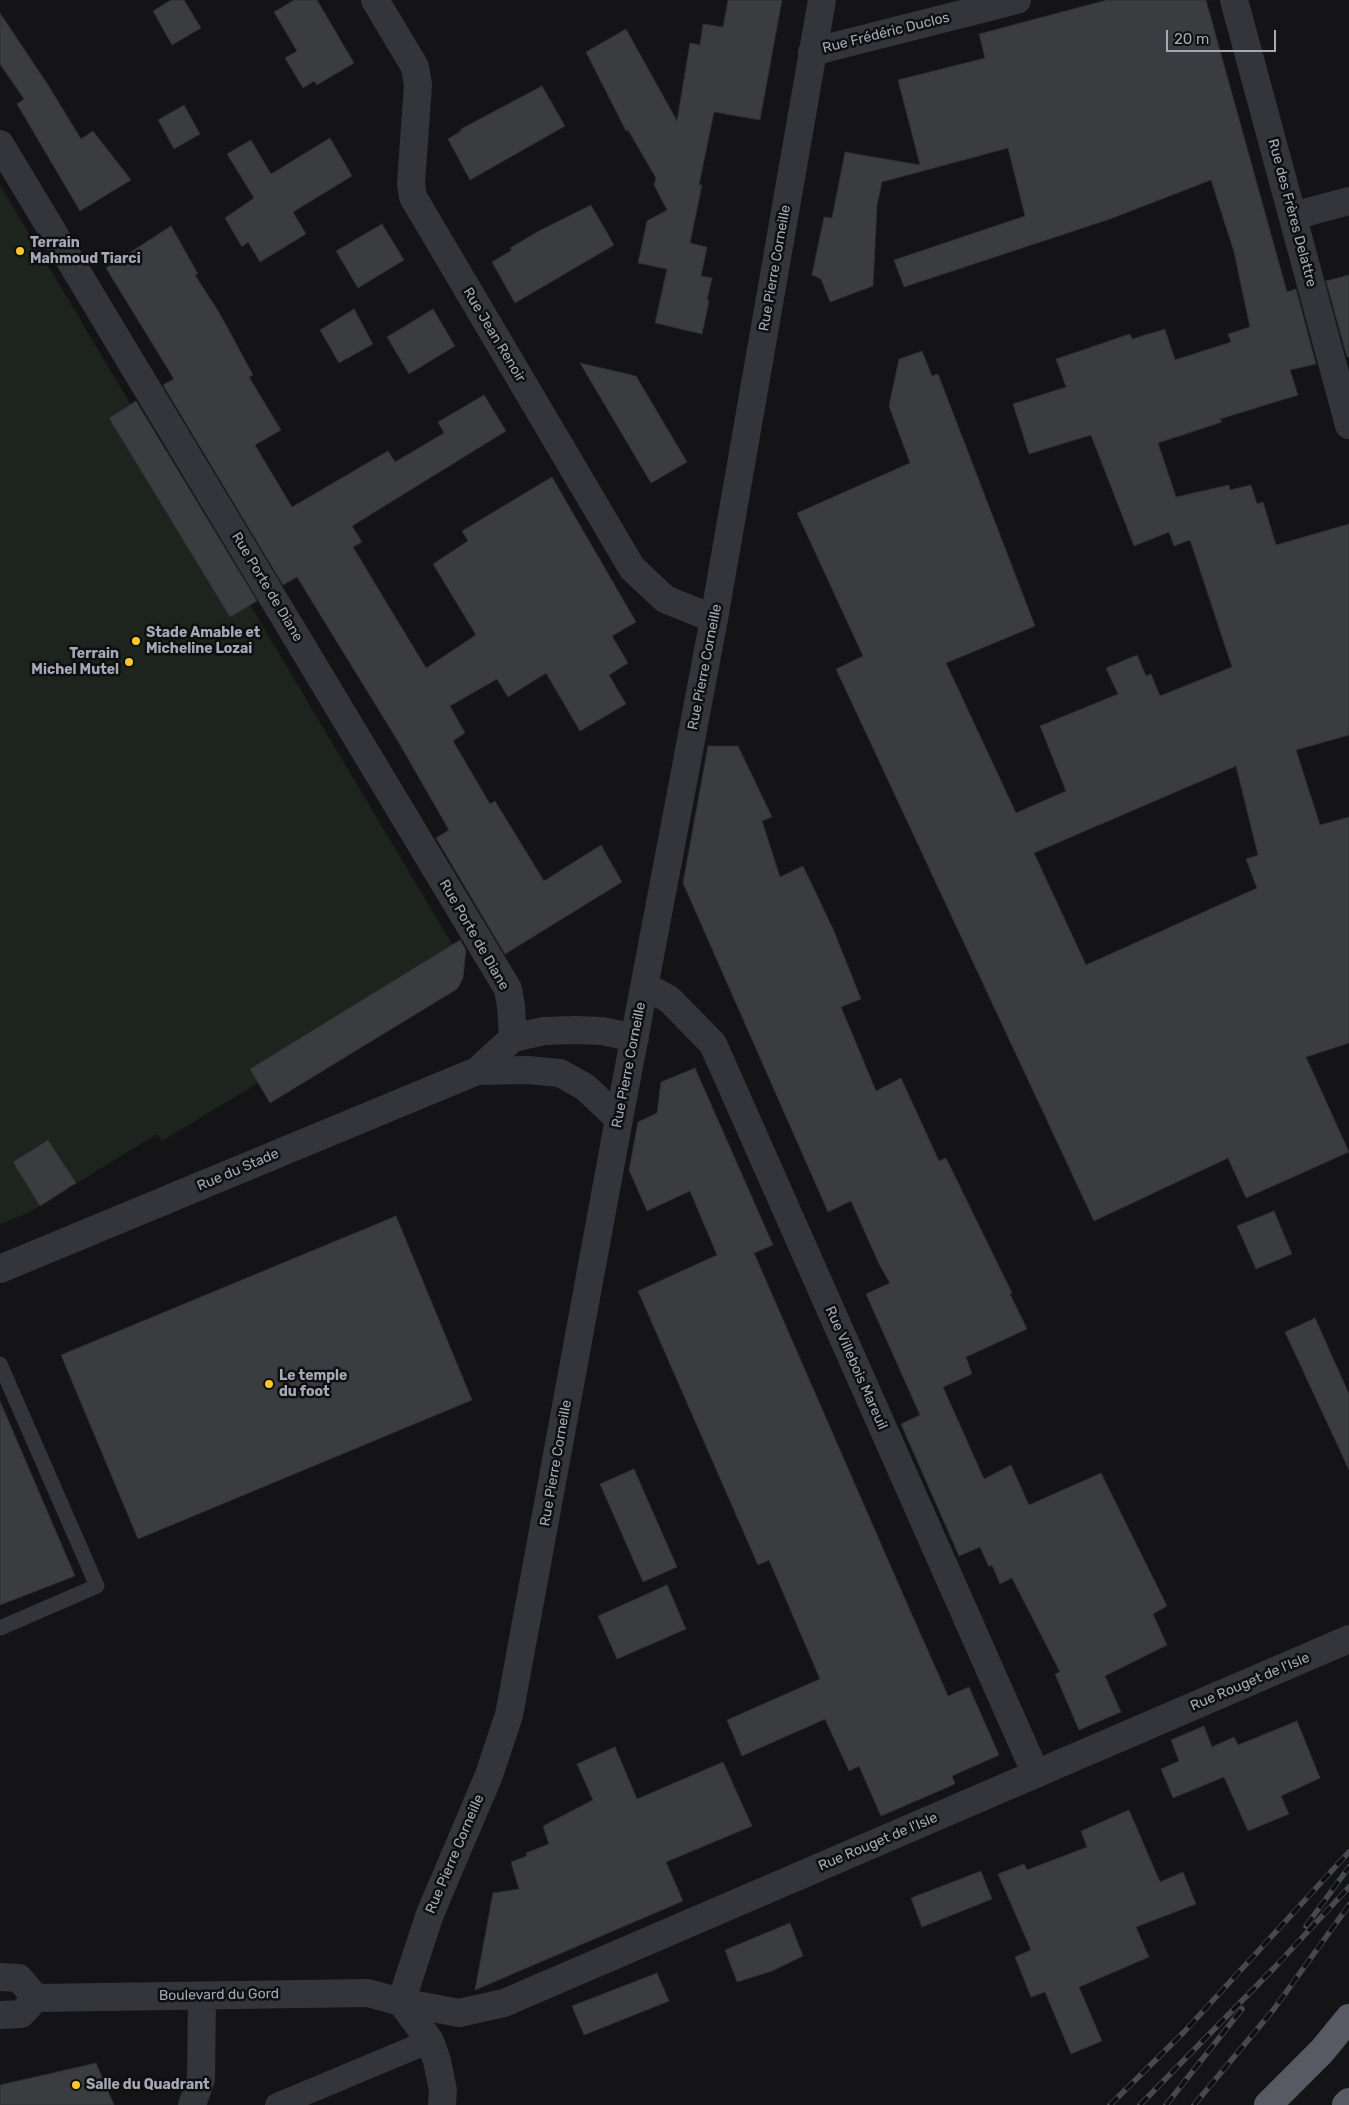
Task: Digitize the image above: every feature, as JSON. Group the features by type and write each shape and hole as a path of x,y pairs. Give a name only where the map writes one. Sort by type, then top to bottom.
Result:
{"highway":[{"path":"1268,2105 1322,2051 1349,2018"},
{"path":"1346,2105 1349,2102"}],"street":[{"name":"Rue Jean Renoir","path":"375,0 415,67 418,85 411,183 413,197 632,568 665,599 714,619"},
{"name":"Rue Pierre Corneille","path":"401,2002 430,1914 489,1775 510,1715 619,1119 714,619 822,0"},
{"name":"Rue Frédéric Duclos","path":"812,52 1018,0"},
{"name":"Rue des Frères Delattre","path":"1234,0 1349,425"},
{"name":"Rue Porte de Diane","path":"0,144 508,989 512,1006 513,1038"},
{"path":"1292,216 1349,201"},
{"name":"Rue Villebois Mareuil","path":"644,986 669,999 713,1044 1036,1774"},
{"name":"Rue du Stade","path":"0,1269 477,1071 513,1038 544,1031 575,1030 602,1031 635,1038"},
{"name":"Rue du Stade","path":"477,1071 528,1070 560,1073 585,1087 619,1119"},
{"name":"Rue Rouget de l'Isle","path":"401,2002 459,2013 504,2003 1349,1639"},
{"path":"0,1977 19,1978 36,1998 20,2014 0,2014"},
{"name":"Boulevard du Gord","path":"36,1998 368,1993 401,2002"},
{"path":"192,2105 201,2079 202,1996"},
{"path":"401,2002 430,2042 442,2090 442,2105"},
{"path":"277,2105 430,2042"}],"lane":[{"path":"0,1364 97,1586 0,1628"}],"shaded area":[{"name":"Terrain Michel Mutel","path":"0,185 461,959 464,971 461,984 457,989 270,1103 258,1083 162,1141 157,1134 28,1213 0,1224"}],"building":[{"path":"171,0 184,0 201,28 172,45 153,11"},
{"path":"294,0 317,0 354,63 317,85 314,81 303,88 285,58 297,51 274,12"},
{"path":"728,0 782,0 760,120 714,112 699,185 702,185 690,243 707,247 701,276 712,278 702,334 655,323 667,269 638,263 647,221 667,210 654,185 656,178 628,130 626,131 586,52 626,29 677,121 690,43 700,45 703,24 723,27"},
{"path":"1107,0 1206,0 1287,292 1296,289 1316,364 1290,370 1298,395 1220,419 1222,422 1158,443 1176,497 1229,485 1230,490 1251,485 1257,504 1263,502 1276,545 1349,524 1349,735 1296,750 1320,825 1349,817 1349,1043 1306,1057 1349,1152 1246,1198 1228,1158 1094,1221 836,669 863,656 797,513 910,463 889,406 899,359 922,351 932,376 938,374 1035,626 946,663 1016,813 1066,791 1040,726 1118,694 1106,668 1137,655 1146,676 1151,674 1160,696 1232,667 1190,540 1174,546 1169,532 1134,546 1091,435 1029,454 1013,404 1066,387 1056,359 1130,334 1132,339 1165,329 1175,360 1231,342 1228,334 1250,327 1234,252 1211,180 1110,219 904,287 894,260 1025,216 1008,148 882,182 877,205 873,286 830,302 821,279 812,275 824,217 832,218 845,152 920,165 898,80 985,58 979,34","holes":["1236,766 1258,855 1246,859 1257,888 1086,965 1034,853"]},
{"path":"0,13 81,139 93,131 131,180 80,211 17,104 24,99 0,64"},
{"path":"542,86 565,126 470,180 448,139 461,131 461,129"},
{"path":"184,105 200,134 174,149 158,120"},
{"path":"330,138 352,176 293,212 306,234 260,262 248,242 242,247 225,218 254,198 227,154 251,140 271,174"},
{"path":"591,205 614,245 515,303 492,262 512,250 510,248 539,231"},
{"path":"382,224 404,260 358,288 336,251"},
{"path":"171,226 198,274 195,275 220,314 253,375 249,377 281,430 255,445 292,507 388,451 395,462 444,433 438,422 484,395 506,431 352,526 362,542 353,547 426,668 476,635 433,564 468,541 462,531 552,477 636,622 612,636 628,663 609,675 626,704 580,731 546,673 508,697 497,679 450,706 465,733 453,741 490,804 495,801 544,881 601,845 622,882 505,954 436,838 449,830 399,743 297,577 283,585 163,385 174,379 106,268"},
{"path":"1349,275 1349,356 1347,357 1326,281"},
{"path":"354,309 373,344 339,363 320,330"},
{"path":"433,309 455,346 409,374 387,337"},
{"path":"580,363 636,376 687,462 651,483"},
{"path":"136,401 257,601 230,617 109,418"},
{"path":"708,746 738,746 772,817 762,821 780,877 803,866 833,929 861,999 841,1007 876,1091 901,1078 939,1161 946,1158 1012,1293 1010,1294 1027,1329 966,1357 972,1374 943,1387 984,1479 1011,1465 1029,1505 1101,1473 1167,1606 1153,1614 1167,1645 1105,1676 1121,1712 1079,1730 1055,1674 1060,1672 1012,1578 1000,1584 992,1565 989,1567 980,1547 959,1556 901,1424 920,1415 866,1294 890,1283 880,1266 851,1201 828,1212 683,883"},
{"path":"460,940 466,950 463,978 457,989 270,1103 250,1069"},
{"path":"695,1068 773,1245 754,1253 905,1599 948,1696 969,1687 999,1755 952,1776 955,1784 881,1816 859,1766 849,1771 825,1719 742,1756 727,1720 820,1679 769,1560 758,1565 638,1291 717,1255 690,1191 647,1211 629,1170 638,1122 657,1113 661,1082"},
{"path":"48,1140 76,1183 40,1206 13,1162"},
{"path":"1274,1211 1292,1254 1256,1269 1237,1226"},
{"name":"Le temple du foot","path":"396,1216 472,1400 138,1539 61,1355"},
{"path":"1315,1318 1349,1394 1349,1470 1285,1332"},
{"path":"0,1401 75,1576 0,1605"},
{"path":"634,1469 677,1567 643,1582 600,1484"},
{"path":"667,1585 686,1629 617,1659 598,1616"},
{"path":"1297,1721 1320,1778 1281,1796 1289,1814 1248,1831 1224,1777 1173,1798 1161,1769 1179,1761 1171,1740 1204,1726 1212,1747 1234,1737 1238,1745"},
{"path":"615,1747 637,1799 723,1762 752,1826 666,1862 683,1901 475,1990 493,1893 519,1889 511,1862 527,1856 526,1853 549,1844 543,1826 593,1800 577,1764"},
{"path":"1129,1810 1160,1882 1183,1872 1196,1904 1136,1927 1149,1957 1079,1987 1102,2041 1071,2054 1045,1992 1031,1997 1015,1957 1031,1950 998,1874 1024,1864 1027,1870 1087,1847 1081,1831"},
{"path":"981,1871 992,1899 922,1927 911,1898"},
{"path":"790,1923 803,1956 772,1971 737,1982 725,1950"},
{"path":"657,1973 669,2001 584,2035 572,2006"},
{"name":"Salle du Quadrant","path":"96,2063 114,2105 0,2105 0,2085"}],"railway":[{"path":"1110,2105 1184,2032 1349,1852"},
{"path":"1306,1926 1349,1867"},
{"path":"1140,2105 1275,1967 1349,1887"},
{"path":"1194,2105 1274,2009 1349,1905"},
{"path":"1166,2105 1242,2009"}],"place":[{"name":"Terrain Mahmoud Tiarci","path":"20,251"},
{"name":"Stade Amable et Micheline Lozai","path":"136,641"},
{"name":"Terrain Michel Mutel","path":"129,662"},
{"name":"Le temple du foot","path":"269,1384"},
{"name":"Salle du Quadrant","path":"76,2085"}]}
